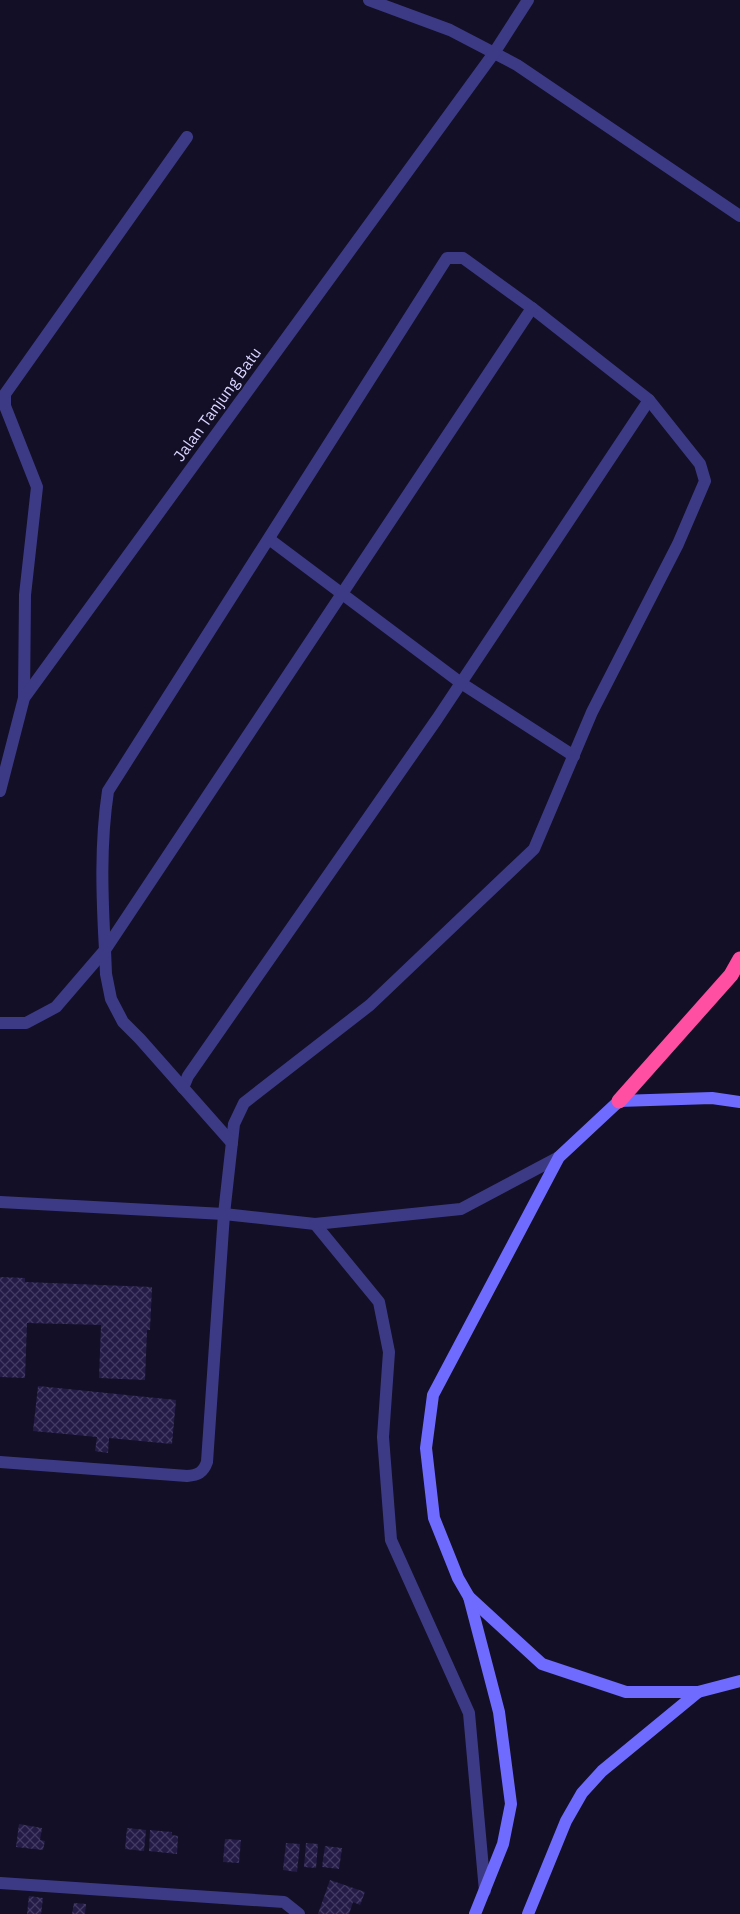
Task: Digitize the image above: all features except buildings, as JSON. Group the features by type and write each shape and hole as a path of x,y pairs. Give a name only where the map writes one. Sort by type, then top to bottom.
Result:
{"highway":[{"path":"619,1101 731,975 740,959"}],"main road":[{"path":"475,1914 503,1844 511,1804 499,1712 469,1597 458,1578 434,1518 426,1448 433,1395 559,1157 619,1101 712,1098 740,1102"},
{"path":"469,1597 542,1664 626,1692 698,1692 740,1681"},
{"path":"528,1914 566,1822 582,1793 602,1771 698,1692"}],"street":[{"path":"369,0 450,30 517,65 740,216"},
{"name":"Jalan Tanjung Batu","path":"0,791 24,698 494,52 528,0"},
{"path":"24,698 25,595 37,487 5,406 3,395 187,137"},
{"path":"0,1462 186,1476 197,1475 204,1470 207,1462 224,1214 232,1144 234,1124 244,1103 370,1005 534,849 592,712 678,544 704,482 700,464 649,400 532,308 463,258 447,258 108,791 103,822 102,884 106,974 111,999 123,1022 232,1144"},
{"path":"0,1023 26,1023 56,1007 105,950 532,308"},
{"path":"183,1088 188,1076 461,683 649,400"},
{"path":"269,539 461,683 574,756"},
{"path":"0,1202 224,1214 316,1224 461,1209 559,1157"},
{"path":"316,1224 380,1302 389,1352 384,1438 391,1540 470,1713 485,1891"},
{"path":"0,1883 284,1902 299,1914"}]}
